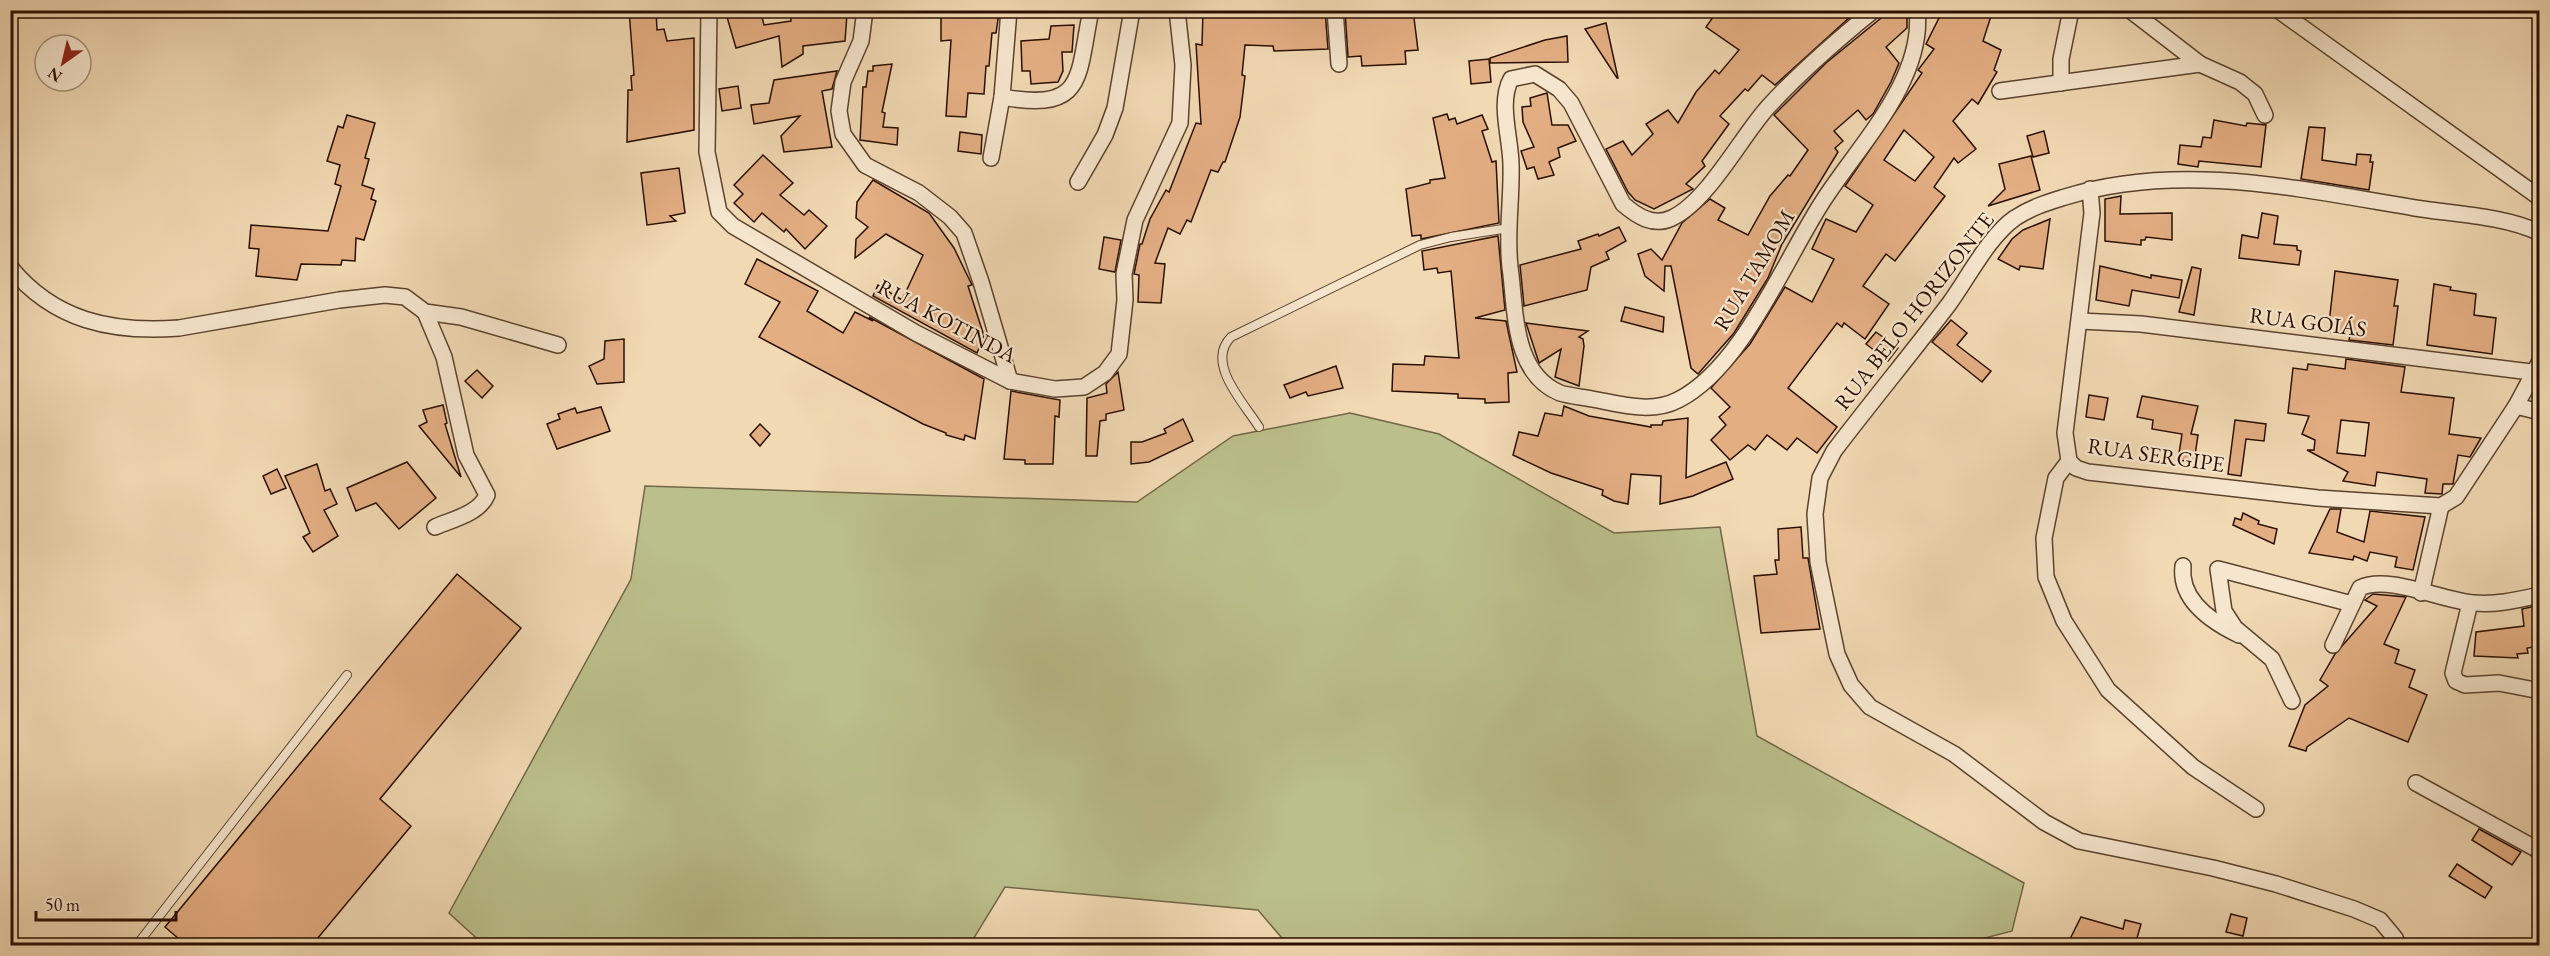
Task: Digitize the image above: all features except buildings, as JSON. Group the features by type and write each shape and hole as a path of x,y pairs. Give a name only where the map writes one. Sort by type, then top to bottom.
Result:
{"street":[{"name":"RUA KOTINDA","path":"709,10 706,152 719,212 733,226 916,333 1010,381 1055,389 1084,387 1105,373 1119,354 1125,300 1124,274 1135,220 1151,189 1183,113 1183,65 1178,10"},
{"path":"865,10 861,41 843,82 839,111 843,135 865,165 919,193 950,217 964,233 1010,381"},
{"path":"991,158 1002,97 1009,10"},
{"path":"1002,97 1031,102 1063,97 1075,84 1091,10"},
{"path":"1078,182 1105,135 1115,108 1132,10"},
{"path":"1335,10 1339,64"},
{"name":"RUA TAMOM","path":"1874,10 1803,70 1767,108 1704,190 1687,208 1671,219 1654,221 1637,216 1623,204 1571,103 1559,89 1534,74 1511,79 1505,104 1511,165 1508,252 1520,342 1528,364 1540,379 1560,393 1628,406 1659,408 1679,399 1707,380 1750,326 1824,199 1876,127 1911,59 1919,27 1917,10"},
{"path":"2061,83 2061,59 2071,10"},
{"path":"2130,10 2200,64 2240,82 2255,94 2265,115"},
{"path":"2278,10 2540,198"},
{"path":"2000,91 2200,64"},
{"name":"RUA BELO HORIZONTE","path":"2398,945 2380,920 2354,909 2276,884 2213,868 2079,841 2044,822 1954,754 1870,707 1851,685 1837,654 1818,562 1815,513 1820,478 1834,451 2013,220 2035,206 2090,189 2145,180 2231,181 2490,220 2540,233"},
{"name":"RUA SERGIPE","path":"2090,189 2092,213 2067,409 2065,442 2069,461 2076,468 2088,472 2319,498 2440,506"},
{"path":"10,267 36,295 65,313 91,321 127,327 179,328 339,300 385,295 405,297 425,312 461,317 558,345"},
{"path":"425,312 444,357 466,455 487,495 484,503 473,511 435,526"},
{"name":"RUA GOIÁS","path":"2080,321 2141,324 2536,366"},
{"path":"2421,593 2440,506 2456,497 2516,406 2536,366"},
{"path":"2516,406 2540,412"},
{"path":"2069,461 2056,478 2044,538 2046,577 2064,621 2109,690 2193,767 2256,809"},
{"path":"2183,566 2182,579 2194,604 2219,625 2250,640"},
{"path":"2292,700 2272,659 2235,628 2224,611 2218,569 2352,604"},
{"path":"2333,645 2360,588 2367,585 2384,583 2470,603 2500,604 2540,595"},
{"path":"2470,603 2453,673 2456,681 2465,685 2499,683 2540,691"},
{"path":"2416,783 2540,851"}],"lane":[{"path":"1259,427 1226,376 1221,355 1225,343 1232,337 1420,245 1451,237 1509,228"},
{"path":"136,945 347,675"}],"green space":[{"path":"1350,413 1439,434 1614,533 1720,527 1757,736 2024,883 2012,931 1955,946 1288,945 1258,910 1005,887 969,946 484,945 449,913 631,579 645,486 1137,502 1233,436"}]}
